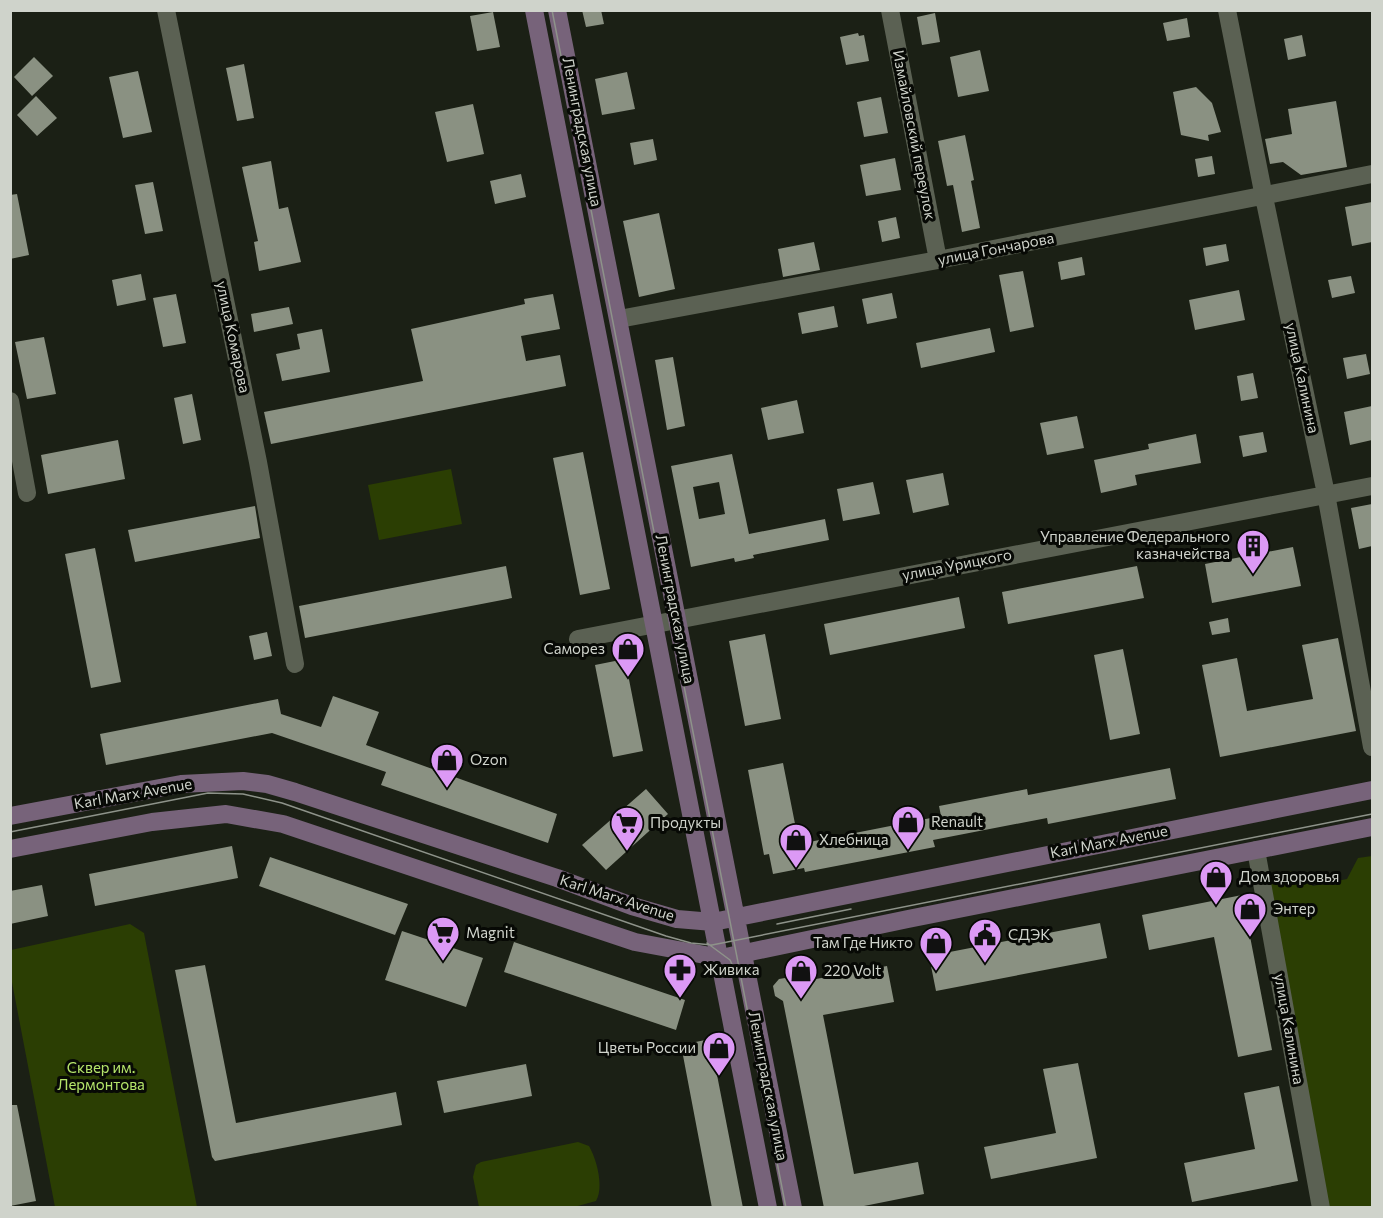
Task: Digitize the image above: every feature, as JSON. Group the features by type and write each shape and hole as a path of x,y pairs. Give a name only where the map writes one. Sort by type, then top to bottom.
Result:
{"main road":[{"name":"Ленинградская улица","path":"534,10 714,922 768,1208"},
{"name":"Ленинградская улица","path":"557,10 793,1208"},
{"name":"Karl Marx Avenue","path":"10,816 182,784 243,781 267,784 557,878 632,906 677,919 714,922 1372,790"},
{"name":"Karl Marx Avenue","path":"10,849 152,822 226,814 283,824 635,942 657,948 721,958 1372,827"}],"street":[{"name":"улица Комарова","path":"166,10 258,462 285,603 294,664"},
{"name":"Измайловский переулок","path":"891,10 938,260"},
{"name":"улица Калинина","path":"1227,10 1326,494 1372,747"},
{"name":"улица Гончарова","path":"619,320 1264,197 1372,174"},
{"path":"10,401 27,493"},
{"name":"улица Урицкого","path":"578,639 1372,486"},
{"name":"улица Калинина","path":"1256,850 1321,1208"}],"green space":[{"path":"451,469 462,524 379,540 368,485"},
{"path":"1372,856 1372,1207 1327,1207 1263,877 1293,871 1313,886 1347,879 1358,858"},
{"name":"Сквер им. Лермонтова","path":"130,924 144,933 197,1207 55,1207 11,977 11,950"},
{"path":"578,1142 589,1146 595,1159 599,1181 596,1201 574,1207 479,1207 473,1177 476,1165 481,1162"}],"building":[{"path":"582,10 601,10 604,24 586,27"},
{"path":"493,12 500,47 477,51 470,16"},
{"path":"935,13 940,42 922,45 917,17"},
{"path":"1187,18 1190,37 1167,41 1163,23"},
{"path":"858,33 859,36 864,35 869,61 846,65 840,37"},
{"path":"1302,35 1306,56 1288,60 1284,39"},
{"path":"980,50 989,91 958,97 950,57"},
{"path":"34,57 53,76 32,96 14,77"},
{"path":"244,64 254,118 237,121 226,68"},
{"path":"138,71 152,132 123,138 109,77"},
{"path":"627,72 635,109 602,115 595,79"},
{"path":"1196,87 1212,103 1221,132 1208,135 1209,141 1181,135 1173,92"},
{"path":"36,96 57,118 37,136 17,115"},
{"path":"881,97 888,133 864,137 857,102"},
{"path":"1336,101 1347,167 1301,175 1283,162 1270,164 1265,139 1292,134 1288,109"},
{"path":"473,104 484,154 447,162 435,112"},
{"path":"965,135 980,228 962,232 953,185 947,186 938,141"},
{"path":"653,139 657,160 634,165 630,143"},
{"path":"1212,156 1215,174 1198,177 1195,159"},
{"path":"895,158 901,190 866,196 860,165"},
{"path":"271,161 279,209 288,207 301,262 259,271 254,242 258,241 242,167"},
{"path":"521,174 526,197 495,204 490,181"},
{"path":"153,182 163,231 145,234 135,185"},
{"path":"17,194 29,255 10,259 10,195"},
{"path":"1372,202 1372,242 1352,246 1345,207"},
{"path":"659,213 675,289 639,297 623,221"},
{"path":"896,217 900,238 882,242 878,221"},
{"path":"814,242 820,270 783,277 778,249"},
{"path":"1226,244 1229,261 1206,266 1203,248"},
{"path":"1082,257 1085,275 1061,280 1058,262"},
{"path":"1023,271 1034,327 1010,332 999,275"},
{"path":"141,274 146,300 117,306 112,280"},
{"path":"1351,276 1355,293 1332,298 1328,280"},
{"path":"1239,290 1245,320 1195,330 1189,300"},
{"path":"892,293 897,318 867,324 862,299"},
{"path":"176,294 186,343 163,347 153,298"},
{"path":"553,294 560,329 521,336 526,361 560,355 566,386 271,444 264,412 423,381 411,329 525,304 524,299"},
{"path":"834,306 838,327 802,334 798,313"},
{"path":"289,307 293,324 254,332 251,314"},
{"path":"990,328 995,352 921,368 916,343"},
{"path":"322,329 330,372 282,381 276,354 300,349 297,334"},
{"path":"44,337 56,394 27,399 15,342"},
{"path":"1366,354 1370,374 1347,379 1343,358"},
{"path":"673,357 685,426 667,430 655,360"},
{"path":"1253,373 1258,398 1241,401 1237,376"},
{"path":"192,394 201,440 183,444 174,398"},
{"path":"797,400 804,433 768,440 761,408"},
{"path":"1372,406 1372,440 1350,445 1344,412"},
{"path":"1077,416 1084,448 1047,455 1040,423"},
{"path":"1263,432 1267,452 1243,457 1239,436"},
{"path":"1196,434 1201,463 1135,475 1137,485 1101,493 1094,460 1149,449 1148,444"},
{"path":"118,440 125,479 48,494 41,455"},
{"path":"583,452 610,589 580,595 553,458"},
{"path":"732,454 749,534 825,519 829,540 753,555 754,558 735,562 734,558 691,567 671,466","holes":["719,482 725,514 699,519 693,487"]},
{"path":"943,473 949,505 913,513 906,480"},
{"path":"873,482 880,514 843,521 837,489"},
{"path":"1372,504 1372,546 1359,549 1351,508"},
{"path":"255,506 260,538 135,562 128,530"},
{"name":"Управление Федерального казначейства","path":"1293,547 1301,586 1212,603 1205,564"},
{"path":"95,548 121,682 91,688 65,554"},
{"path":"506,566 512,598 305,638 299,606"},
{"path":"1137,566 1144,598 1008,624 1002,592"},
{"path":"959,597 965,628 830,655 824,624"},
{"path":"1228,618 1230,632 1212,635 1209,622"},
{"path":"267,632 272,656 254,660 249,636"},
{"path":"765,634 781,719 745,726 729,641"},
{"path":"1338,638 1356,731 1220,757 1202,665 1237,658 1247,711 1313,699 1302,645"},
{"path":"1123,649 1140,734 1110,740 1094,655"},
{"path":"625,659 643,751 613,757 595,665"},
{"path":"333,696 379,712 366,745 557,814 548,843 381,785 386,772 272,733 106,765 100,734 278,699 281,714 321,727"},
{"path":"783,763 799,844 941,816 939,806 1027,789 1028,795 1170,768 1176,799 1048,824 1047,818 933,840 935,847 805,872 804,868 773,874 769,854 764,855 748,770"},
{"path":"646,789 668,814 606,870 582,845"},
{"path":"232,846 238,878 95,906 89,874"},
{"path":"270,857 408,904 395,935 259,886"},
{"path":"42,885 48,916 10,924 10,891"},
{"path":"1242,895 1272,1050 1238,1057 1214,937 1149,950 1142,915"},
{"path":"1100,923 1107,958 936,991 929,956"},
{"path":"402,931 483,958 466,1007 385,980"},
{"path":"514,942 685,1000 676,1030 504,972"},
{"path":"205,965 236,1123 396,1092 402,1125 215,1161 212,1157 175,970"},
{"path":"887,966 894,1002 823,1015 854,1174 918,1162 924,1194 854,1208 824,1208 783,1001 775,996 773,986 779,979 785,978 794,983"},
{"path":"710,1039 743,1208 712,1208 681,1045"},
{"path":"1078,1063 1097,1158 991,1179 984,1147 1056,1133 1043,1069"},
{"path":"526,1064 532,1096 444,1113 437,1081"},
{"path":"1279,1086 1298,1181 1192,1202 1184,1163 1255,1149 1244,1093"},
{"path":"10,1105 17,1105 36,1201 10,1206"}],"tram line":[{"path":"552,10 786,1208"},
{"path":"10,832 208,793 243,794 282,803 666,936 691,943 712,945 1372,814"},
{"path":"777,924 851,909"},
{"path":"707,943 730,960 737,975"}],"place":[{"name":"Управление Федерального казначейства","path":"1253,575"},
{"name":"Саморез","path":"628,678"},
{"name":"Ozon","path":"447,789"},
{"name":"Renault","path":"908,851"},
{"name":"Продукты","path":"627,852"},
{"name":"Хлебница","path":"796,869"},
{"name":"Дом здоровья","path":"1216,906"},
{"name":"Энтер","path":"1250,938"},
{"name":"Magnit","path":"443,962"},
{"name":"СДЭК","path":"985,964"},
{"name":"Там Где Никто","path":"936,972"},
{"name":"Живика","path":"680,999"},
{"name":"220 Volt","path":"801,1000"},
{"name":"Цветы России","path":"719,1077"}]}
